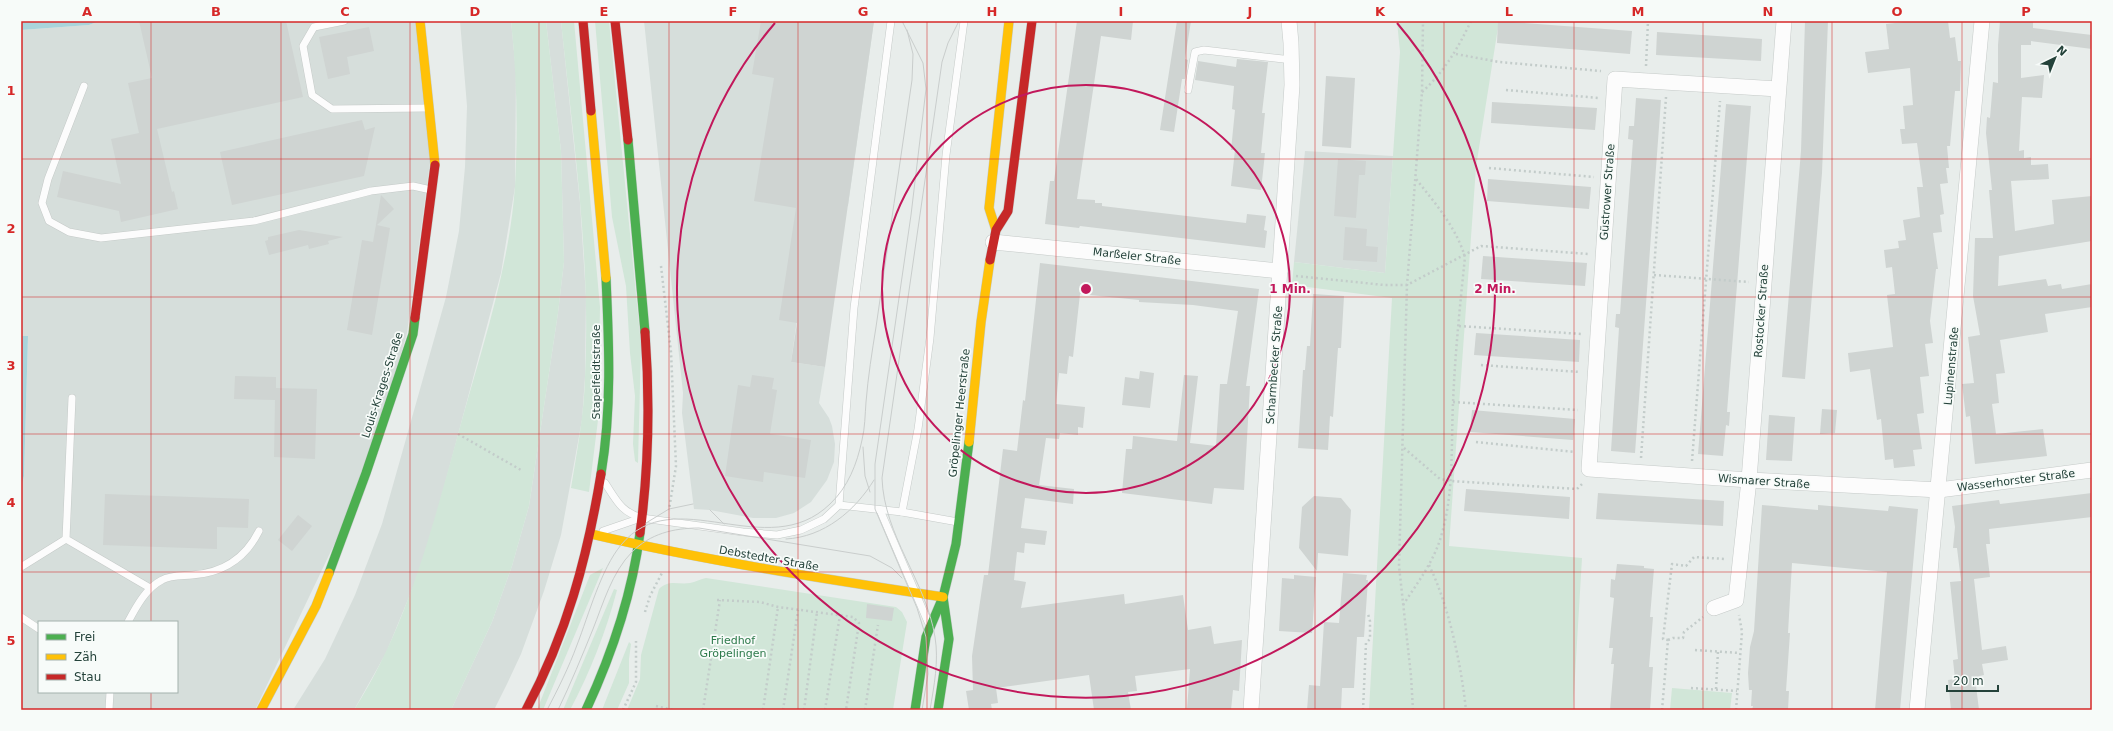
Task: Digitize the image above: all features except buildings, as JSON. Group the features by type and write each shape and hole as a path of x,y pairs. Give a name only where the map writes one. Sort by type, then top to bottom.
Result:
{"main road":[{"name":"Louis-Krages-Straße","path":"261,710 316,606 366,473 413,334 434,162 420,21"},
{"name":"Stapelfeldtstraße","path":"526,710 545,674 571,606 591,534 607,439 610,352 604,261 583,21"},
{"path":"586,710 607,664 623,614 636,562 637,545 647,485 649,430 647,364 639,251 615,21"},
{"name":"Gröpelinger Heerstraße","path":"995,236 989,208 1009,21"},
{"name":"Gröpelinger Heerstraße","path":"915,710 926,637 943,598 956,544 972,423 981,322 995,236 1008,211 1032,21"},
{"name":"Debstedter Straße","path":"591,534 672,553 943,598"},
{"name":"Gröpelinger Heerstraße","path":"938,710 949,639 943,598"}],"street":[{"name":"Scharmbecker Straße","path":"1252,710 1292,85 1289,21"},
{"name":"Rostocker Straße","path":"1736,600 1749,480 1784,21"},
{"name":"Lupinenstraße","path":"1917,710 1939,490 1982,21"},
{"path":"1615,79 1778,89"},
{"name":"Güstrower Straße","path":"1589,469 1594,373 1615,79"},
{"name":"Marßeler Straße","path":"995,236 1280,271"},
{"name":"Wismarer Straße","path":"1589,469 1749,480 1939,490"},
{"name":"Wasserhorster Straße","path":"1939,490 2092,470"},
{"path":"1714,608 1736,600"}],"lane":[{"path":"344,21 314,27 303,46 312,95 332,109 429,108"},
{"path":"601,476 618,504 629,514 642,518 743,532 777,535 800,530 824,519 839,505 854,308 890,21"},
{"path":"902,512 918,430 930,338 946,155 964,21"},
{"path":"1188,90 1195,52 1204,50 1292,60"},
{"path":"84,86 48,179 42,203 49,221 69,232 101,238 216,225 254,220 371,191 413,186 431,190"},
{"path":"66,539 72,398"},
{"path":"839,505 902,512 959,523"},
{"path":"880,510 930,627"},
{"path":"591,534 642,518"},
{"path":"129,621 150,588 162,580 174,577 204,574 216,571 231,564 252,544 259,531"},
{"path":"21,567 66,539"},
{"path":"66,539 150,588"},
{"path":"21,617 38,628"},
{"path":"109,710 110,693"}],"path":[{"path":"1413,710 1411,676 1399,566 1407,285 1422,92 1423,21"},
{"path":"1422,92 1438,78 1456,54 1472,21"},
{"path":"1645,80 1648,21"},
{"path":"1456,54 1499,62 1606,72 1615,79"},
{"path":"1640,472 1667,81"},
{"path":"1691,475 1721,86"},
{"path":"1506,90 1614,99"},
{"path":"1489,168 1607,179"},
{"path":"1403,606 1429,565 1442,533 1451,481 1453,402 1465,255 1462,244 1442,211 1415,178"},
{"path":"1280,271 1294,275 1384,285 1407,285 1481,246 1602,256"},
{"path":"1654,275 1764,283"},
{"path":"1459,326 1597,335"},
{"path":"1481,365 1594,373"},
{"path":"1453,402 1592,411"},
{"path":"458,434 521,470"},
{"path":"1476,442 1589,453"},
{"path":"1403,448 1434,475 1440,479 1451,481 1577,490 1588,477 1589,469"},
{"path":"644,616 650,596 672,553"},
{"path":"1714,608 1684,632 1683,638 1673,638 1668,640 1663,639 1672,564 1686,566 1694,557 1740,560"},
{"path":"1429,565 1437,582 1456,652 1466,710"},
{"path":"703,710 718,600 760,602 778,607 853,617 859,623 846,710"},
{"path":"1736,600 1742,627 1736,710"},
{"path":"763,710 778,607"},
{"path":"783,710 798,610"},
{"path":"804,710 817,612"},
{"path":"1363,710 1366,643 1370,639 1370,621 1368,614"},
{"path":"825,710 840,615"},
{"path":"865,710 878,625"},
{"path":"623,710 636,682 636,644 638,637"},
{"path":"1662,710 1668,640"},
{"path":"1695,650 1740,653"},
{"path":"1716,689 1718,651"},
{"path":"1691,688 1737,691"},
{"path":"656,706 672,710"}],"shaded area":[{"path":"99,21 415,21 430,162 407,333 364,482 255,710 21,710 21,488 24,476 28,337 21,336 21,30 89,25"},
{"path":"460,21 511,21 516,72 515,187 501,273 434,525 416,580 386,653 354,710 293,710 325,659 355,595 382,524 446,297 459,231 465,167 467,106"},
{"path":"546,21 561,21 580,203 586,297 585,377 582,420 561,535 544,591 521,654 494,710 451,710 492,622 512,566 529,506 558,313 564,262 561,151"},
{"path":"644,21 874,21 848,206 814,201 791,362 825,367 819,403 829,418 832,426 835,444 834,462 827,480 811,502 794,513 776,518 753,518 710,510 694,509 682,413 683,393"},
{"path":"1305,151 1393,156 1385,273 1294,262"}],"green space":[{"path":"511,21 546,21 561,151 564,262 558,313 529,506 512,566 492,622 451,710 354,710 373,678 389,646 416,578 466,407 500,282 512,218 516,165 516,83"},
{"path":"561,21 574,21 600,307 598,420 589,492 571,488 583,405 586,332 580,199"},
{"path":"595,21 609,21 641,345 638,463 635,461 633,444 635,396 630,353 626,286 612,217"},
{"path":"1397,21 1499,21 1476,167 1449,546 1582,558 1573,710 1369,710 1392,298 1292,285 1294,262 1385,273 1400,52"},
{"path":"603,568 543,710 537,710 590,575"},
{"name":"Friedhof Gröpelingen","path":"706,578 896,607 902,612 907,622 893,710 627,710 640,679 641,655 659,589 670,583 690,583"},
{"path":"614,589 617,590 613,606 591,666 570,710 563,710"},
{"path":"629,642 631,644 629,659 629,683 617,710 602,710"},
{"path":"1672,688 1732,693 1730,710 1670,710"}],"water":[{"path":"21,21 99,21 89,25 21,30"},
{"path":"21,336 28,336 24,476 21,488"}],"tram line":[{"path":"902,21 923,63 926,89 911,215 875,464 875,509 917,608 926,637 928,674 922,710"},
{"path":"930,710 936,664 935,637 930,616 923,597 897,539 890,519 884,499 882,478 942,62 948,43 959,21"},
{"path":"547,710 582,633 596,592 607,566 621,545 643,527 667,520 694,520 750,527 778,527 805,521 830,504 847,483 860,449 864,431 870,364 912,80 913,54 907,30"},
{"path":"863,447 865,476 870,492"},
{"path":"786,539 800,537 826,528 848,512 858,502 874,480"},
{"path":"646,523 669,509 693,504"},
{"path":"710,510 724,524"},
{"path":"558,710 581,659 609,589 619,569 632,552 654,536 680,529 699,528 870,556 892,568 902,578"}],"traffic: fast":[{"path":"628,140 645,332"},
{"path":"601,474 607,425 609,376 606,278"},
{"path":"329,573 366,473 413,334 415,318"},
{"path":"938,710 949,639 943,597 956,544 969,442"},
{"path":"586,710 620,624 632,579 640,533"},
{"path":"915,710 926,637 943,597"}],"traffic: slow":[{"path":"420,21 435,165"},
{"path":"996,230 989,208 1009,21"},
{"path":"591,111 606,278"},
{"path":"969,442 981,322 990,260"},
{"path":"591,534 722,561 943,597"},
{"path":"261,710 316,606 329,573"}],"traffic: jam":[{"path":"583,21 591,111"},
{"path":"615,21 628,140"},
{"path":"990,260 996,230 1008,211 1032,21"},
{"path":"415,318 435,165"},
{"path":"640,533 648,432 648,382 645,332"},
{"path":"526,710 553,653 574,595 589,536 601,474"}]}
